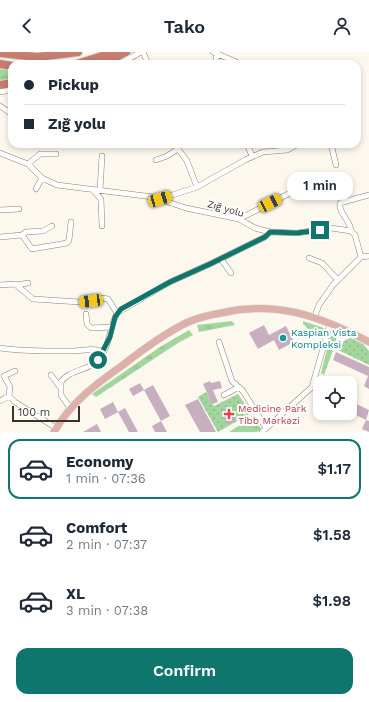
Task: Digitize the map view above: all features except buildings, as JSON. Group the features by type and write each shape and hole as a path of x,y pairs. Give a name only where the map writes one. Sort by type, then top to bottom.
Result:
{"highway":[{"path":"0,53 36,57 78,52"},
{"path":"90,60 115,52"},
{"path":"110,60 126,52"}],"main road":[{"path":"55,430 63,416 90,389 128,360 180,326 194,320 230,311 258,307 282,309 330,324 369,342"}],"street":[{"path":"126,60 142,52"},
{"path":"215,54 231,60"},
{"path":"156,160 167,156 177,148"},
{"path":"180,148 197,187"},
{"path":"249,148 252,156"},
{"path":"160,199 197,187 252,156 263,152 287,150 291,148"},
{"path":"332,148 336,165"},
{"name":"Zığ yolu","path":"0,153 28,164 42,178 57,185 160,199 186,208 239,219 255,228 270,232 297,233 331,228 351,231"},
{"path":"28,164 40,154 56,154"},
{"path":"100,190 102,156"},
{"path":"36,189 42,178"},
{"path":"239,219 306,185"},
{"path":"93,190 102,199 102,226"},
{"path":"361,257 355,235 351,231 351,227 341,210 340,203 369,195"},
{"path":"0,210 19,209"},
{"path":"22,235 32,249 67,243 69,240 71,222"},
{"path":"0,237 22,235 26,232 43,231 52,226"},
{"path":"70,408 60,395 60,387 63,379 95,363 104,352 117,313 170,282 265,237 270,232"},
{"path":"314,318 319,304 338,280 361,257 369,256"},
{"path":"310,258 322,263 338,280"},
{"path":"221,259 231,273"},
{"path":"0,286 28,283"},
{"path":"17,285 33,299 80,302 102,298 108,299 117,313"},
{"path":"86,314 87,324 91,328 112,327"},
{"path":"219,342 232,381 239,387 264,430 312,387 330,324"},
{"path":"0,348 14,350 59,351 94,349 104,352"},
{"path":"9,396 10,386 4,376 15,371"},
{"path":"51,375 60,387"},
{"path":"224,395 239,387"},
{"path":"0,401 9,396"},
{"path":"9,396 15,402 55,430"}],"green space":[{"path":"0,69 8,70 8,80 0,81"},
{"path":"232,321 235,325 199,332 197,325"},
{"path":"303,321 324,328 322,338 317,336 303,324"},
{"path":"189,330 193,335 178,343 96,397 92,394 160,347"},
{"path":"333,336 336,338 336,342 324,375 321,373 330,337"},
{"path":"351,338 363,344 369,351 369,365 338,350 345,340"},
{"path":"206,392 214,406 238,394 251,413 218,432 198,397"},
{"path":"253,417 261,429 257,432 229,432"}],"place":[{"name":"Kaspian Vista Kompleksi","path":"283,338"},
{"name":"Medicine Park Tibb Mərkəzi","path":"229,414"}],"route":[{"path":"98,360 104,352 110,337 115,317 121,309 185,274 210,264 265,237 270,232 297,233 320,230"}]}
